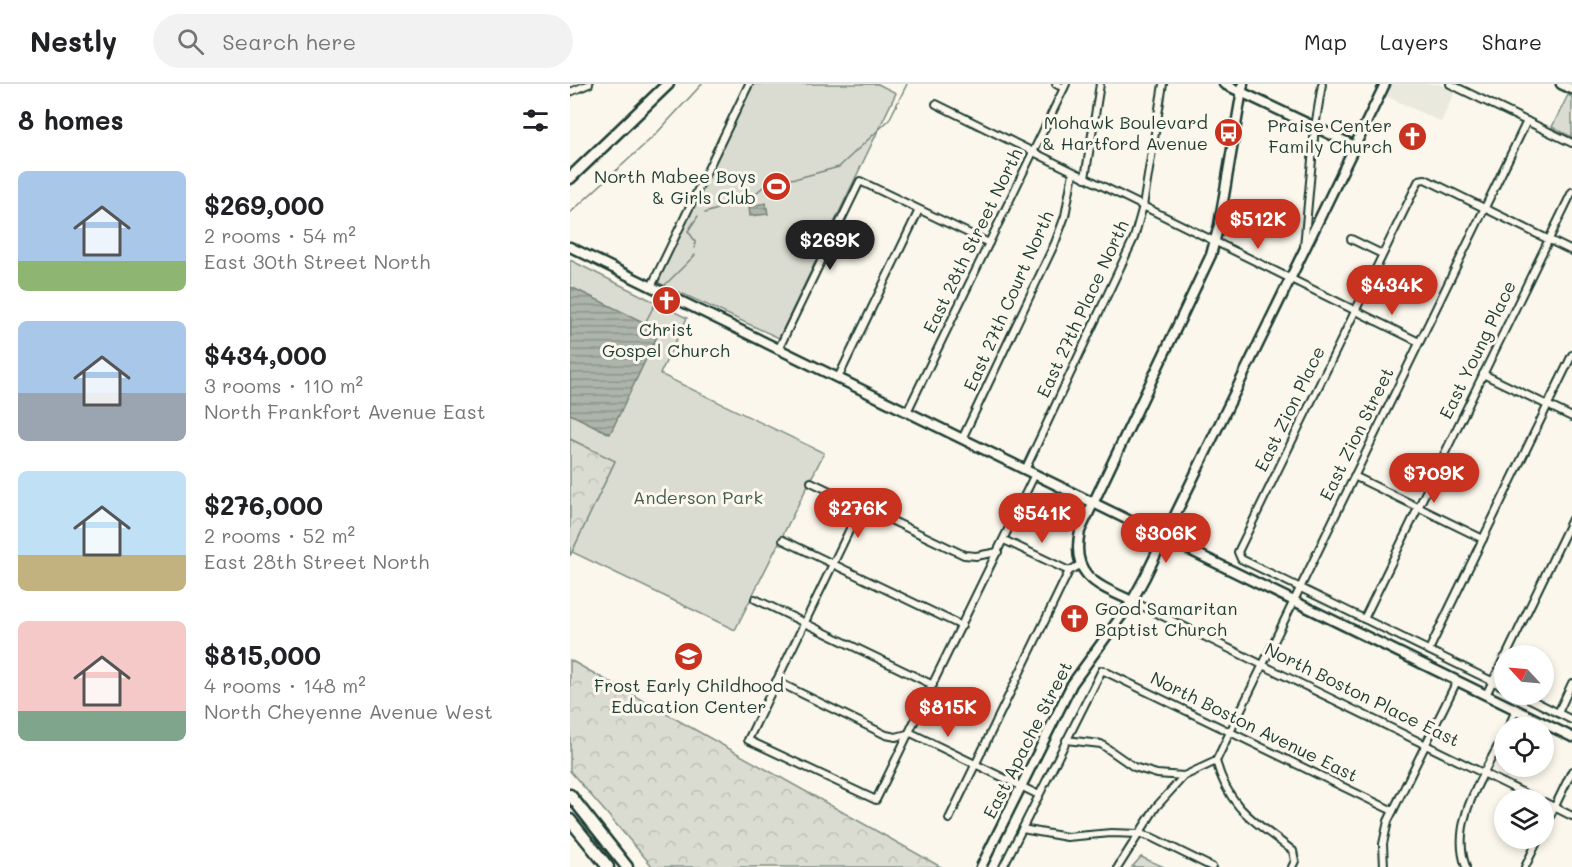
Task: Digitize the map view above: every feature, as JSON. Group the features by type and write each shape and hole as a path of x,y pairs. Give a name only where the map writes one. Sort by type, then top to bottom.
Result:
{"highway":[{"path":"645,107 663,84"},
{"path":"570,178 668,84"},
{"path":"570,795 627,867"},
{"path":"570,820 608,867"},
{"path":"613,849 636,867"}],"main road":[{"path":"1224,84 1242,88 1355,146"},
{"name":"East Apache Street","path":"981,867 1072,684 1132,601 1385,84"},
{"path":"1561,84 1572,90"},
{"path":"1080,565 1077,542 1093,503 1201,280 1215,243 1242,88"},
{"path":"570,248 1572,737"},
{"name":"North Boston Place East","path":"1080,565 1100,586 1132,601"}],"street":[{"path":"570,92 588,84"},
{"path":"651,287 749,84"},
{"path":"1056,84 1065,86"},
{"path":"1085,178 1100,84"},
{"name":"East 27th Place North","path":"1025,470 1129,250 1143,206 1163,84"},
{"path":"1304,250 1315,127 1322,84"},
{"path":"1450,84 1572,143"},
{"name":"East 28th Street North","path":"907,412 1065,86"},
{"path":"936,104 1419,342"},
{"name":"East Zion Street","path":"1216,761 1527,122"},
{"name":"East 27th Court North","path":"962,439 1055,243 1065,216 1073,173"},
{"name":"East Zion Place","path":"1300,587 1239,556 1238,550 1354,311 1419,180 1425,180 1484,208"},
{"path":"778,350 860,181 989,243"},
{"name":"East Young Place","path":"1364,619 1572,192"},
{"path":"1484,208 1572,251"},
{"path":"838,378 919,210"},
{"path":"1351,239 1382,254"},
{"path":"1429,650 1572,355"},
{"path":"1483,374 1572,417"},
{"path":"862,504 748,740 876,800 911,733 1035,474"},
{"path":"1354,476 1483,539"},
{"path":"811,482 862,504 964,555 976,556 998,552"},
{"path":"1511,645 1572,519"},
{"path":"783,540 962,626"},
{"path":"1004,540 1069,571"},
{"path":"949,819 1069,571 1080,565"},
{"path":"1300,587 1493,682 1486,695"},
{"path":"755,599 933,685"},
{"name":"North Boston Place East","path":"1132,601 1516,789"},
{"name":"North Boston Avenue East","path":"1102,670 1393,811"},
{"name":"East Apache Street","path":"1003,867 1102,670"},
{"path":"776,681 886,735 896,737 911,733 1039,795"},
{"path":"1384,867 1385,830 1457,681"},
{"path":"1557,713 1572,683"},
{"path":"1541,705 1572,720"},
{"path":"1513,717 1516,710"},
{"path":"1066,740 1101,744 1122,760 1146,772 1184,776"},
{"path":"1466,867 1461,851 1462,827 1469,805 1494,755"},
{"path":"1118,867 1156,807 1184,776 1216,761 1228,795 1248,819 1293,851 1293,866"},
{"path":"1572,771 1554,807 1572,816"},
{"path":"1022,829 1066,837 1112,833 1139,834 1151,837 1212,867"},
{"path":"1525,867 1534,849"}],"shaded area":[{"path":"1391,84 1439,84 1455,92 1441,122 1386,96"},
{"path":"766,203 768,214 750,216 749,206"},
{"path":"571,287 660,330 610,434 570,414"}],"green space":[{"name":"North Mabee Boys & Girls Club","path":"753,84 878,84 896,93 779,338 657,282"},
{"path":"1568,95 1572,97 1572,137 1552,127"},
{"name":"Anderson Park","path":"570,260 687,318 660,374 824,453 735,630 572,552 615,461 570,439"},
{"path":"570,439 615,461 570,556"},
{"path":"570,660 941,867 653,867 570,771"},
{"path":"1141,857 1164,867 1132,867"}],"waterway":[{"path":"570,213 655,135 702,84"},
{"path":"705,213 749,199 770,181 798,178 839,167 889,120 907,84"},
{"path":"695,248 695,241 688,231 698,216"},
{"path":"664,286 695,255"},
{"path":"645,323 658,298"}],"place":[{"name":"Mohawk Boulevard & Hartford Avenue","path":"1229,133"},
{"name":"Praise Center Family Church","path":"1413,136"},
{"name":"North Mabee Boys & Girls Club","path":"777,187"},
{"name":"Christ Gospel Church","path":"666,301"},
{"name":"Good Samaritan Baptist Church","path":"1074,619"},
{"name":"Frost Early Childhood Education Center","path":"689,657"}]}
